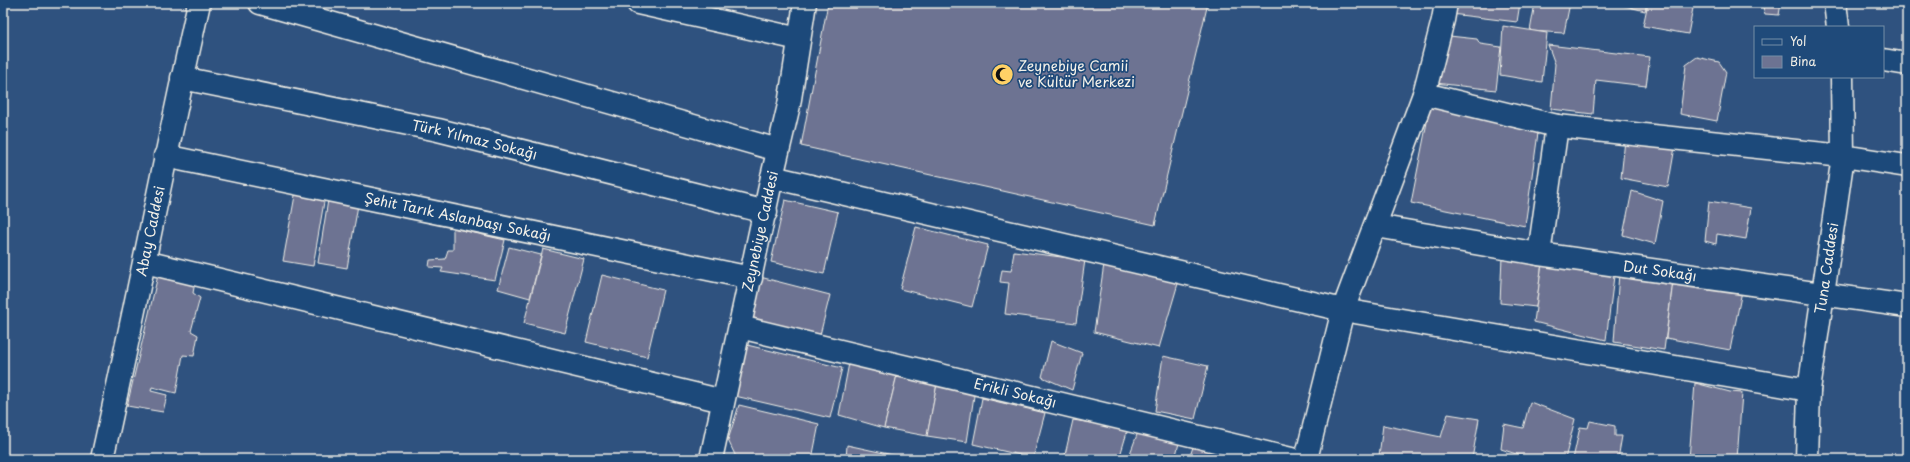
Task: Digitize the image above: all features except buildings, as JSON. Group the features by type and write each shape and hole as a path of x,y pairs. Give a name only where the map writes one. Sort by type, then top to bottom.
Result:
{"street":[{"name":"Abay Caddesi","path":"102,459 145,262 165,156 199,3"},
{"path":"260,3 778,150"},
{"path":"638,3 799,39"},
{"name":"Zeynebiye Caddesi","path":"711,459 789,105 805,3"},
{"path":"1306,459 1343,310 1376,226 1424,94 1446,3"},
{"path":"1835,3 1838,26"},
{"path":"1884,60 1907,64"},
{"name":"Türk Yılmaz Sokağı","path":"182,78 438,130 766,212"},
{"name":"Tuna Caddesi","path":"1807,459 1809,390 1843,156 1842,78"},
{"path":"1424,94 1557,126 1843,156 1907,166"},
{"path":"1540,254 1557,126"},
{"name":"Şehit Tarık Aslanbaşı Sokağı","path":"165,156 751,278"},
{"path":"772,177 1343,310 1809,390"},
{"name":"Dut Sokağı","path":"1376,226 1540,254 1907,306"},
{"path":"145,262 724,401"},
{"name":"Erikli Sokağı","path":"740,327 1291,459"}],"place":[{"name":"Zeynebiye Camii ve Kültür Merkezi","path":"1003,74"}]}
